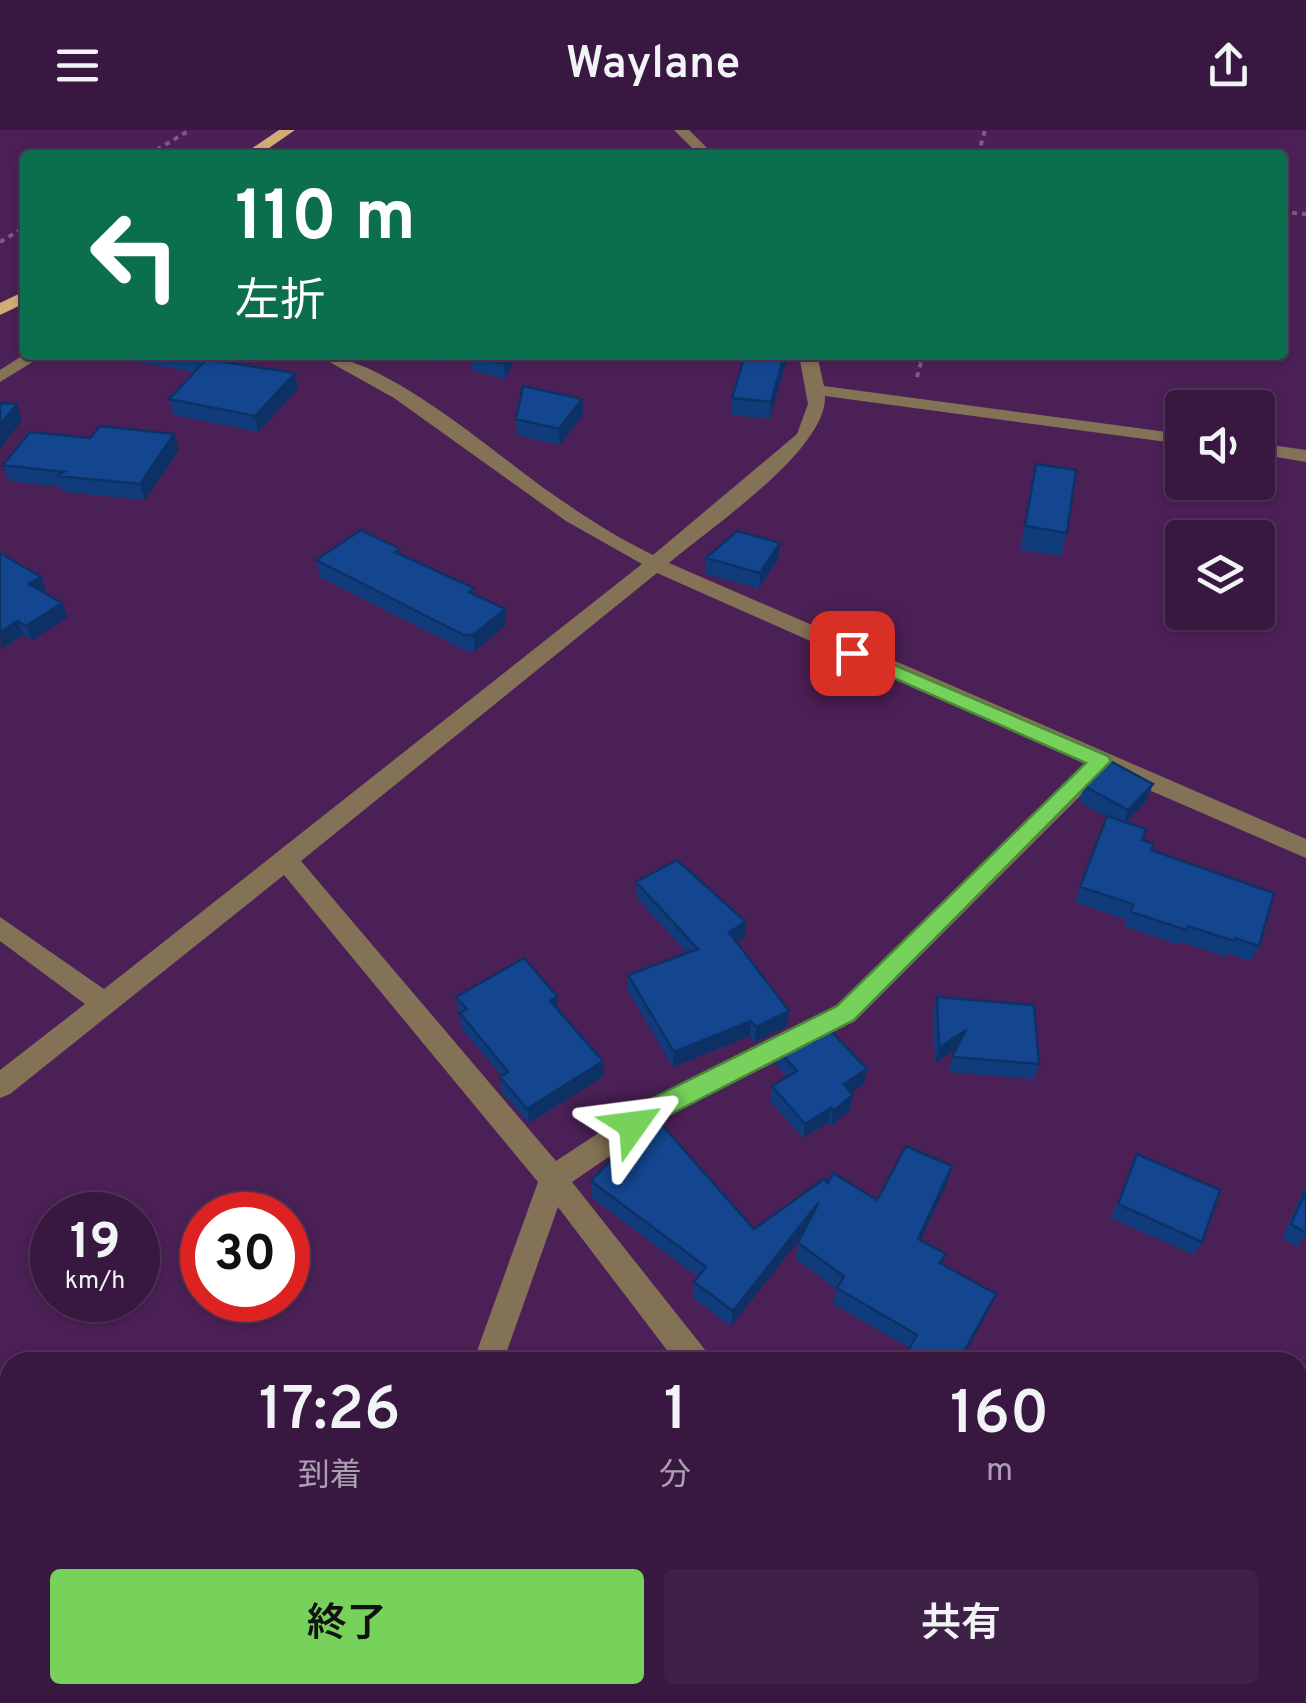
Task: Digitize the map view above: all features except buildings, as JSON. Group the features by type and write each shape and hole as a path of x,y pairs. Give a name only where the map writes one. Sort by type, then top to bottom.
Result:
{"main road":[{"path":"257,150 288,130"}],"street":[{"path":"681,130 702,150"},
{"path":"0,377 27,360"},
{"path":"336,360 402,394 611,542 656,561 676,576 1306,849"},
{"path":"0,1086 536,663 796,448 811,430 818,411 809,360"},
{"path":"817,390 1165,437"},
{"path":"1275,451 1306,456"},
{"path":"492,1352 552,1180 660,1107 846,1013 1101,761"},
{"path":"286,860 552,1180 687,1352"},
{"path":"0,927 104,1004"}],"path":[{"path":"156,150 190,130"}],"route":[{"path":"633,1125 660,1107 846,1013 1101,761 852,653"}]}
